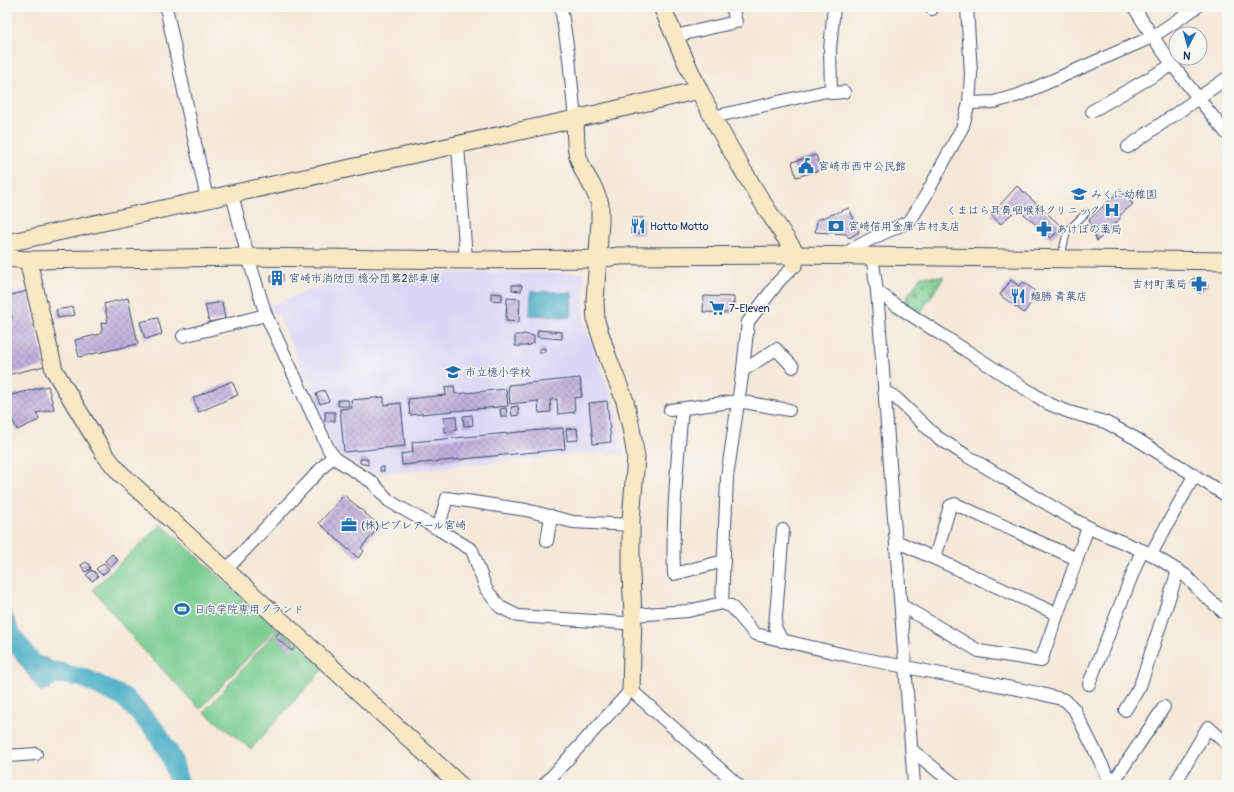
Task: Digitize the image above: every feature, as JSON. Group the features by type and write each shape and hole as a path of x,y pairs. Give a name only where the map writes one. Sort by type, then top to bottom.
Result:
{"street":[{"path":"166,7 207,199"},
{"path":"544,785 631,690 633,618 631,525 636,457 625,401 608,358 596,321 595,302 600,204 578,156 569,58 561,7"},
{"path":"662,7 699,90 713,117 795,260"},
{"path":"675,36 736,22 732,7"},
{"path":"831,90 830,49 834,7"},
{"path":"842,256 869,240 910,222 963,126 969,103 971,74 967,7"},
{"path":"1134,7 1152,37 1168,59"},
{"path":"969,103 994,102 1019,95 1152,37 1197,7"},
{"path":"1092,110 1170,66"},
{"path":"1173,66 1227,134"},
{"path":"1128,147 1227,78"},
{"path":"7,243 458,145 699,90"},
{"path":"713,117 831,90 832,93 844,92"},
{"path":"458,145 466,260"},
{"path":"232,194 248,257 266,315 326,445 333,456 372,482 389,501 472,550 486,589 500,607 518,616 624,623 633,618 688,611 722,603 730,606 755,634 782,641 1038,693 1065,700 1074,708 1112,785"},
{"path":"722,603 727,477 743,368 748,322 795,260 842,256 872,262 1060,259 1227,261"},
{"path":"7,258 28,260 248,257 466,260 597,259 617,262 795,260 1227,272"},
{"path":"28,260 54,370 105,455 120,473 460,785"},
{"path":"872,262 877,291 914,785"},
{"path":"877,291 897,306 1049,404 1069,412 1105,422 1135,438 1227,496"},
{"path":"183,336 266,315"},
{"path":"743,368 747,368 776,349 792,367"},
{"path":"884,391 896,398 937,437 967,456 1088,527 1147,552 1185,575 1227,616"},
{"path":"724,561 674,574 673,546 676,487 676,409 738,401 789,410"},
{"path":"226,570 333,456"},
{"path":"1090,684 1147,552 1194,476"},
{"path":"438,529 447,498 526,510 573,522 631,525"},
{"path":"935,558 950,506 955,504 1077,559"},
{"path":"547,541 551,516"},
{"path":"901,605 979,651 1041,661 1088,527"},
{"path":"782,641 775,627 783,530"},
{"path":"896,541 1057,614"},
{"path":"1125,710 1140,686 1178,571"},
{"path":"631,690 738,785"},
{"path":"1112,785 1164,707"},
{"path":"1174,785 1208,727 1227,744"},
{"path":"912,751 955,785"},
{"path":"7,756 36,754"}],"lane":[{"path":"1060,259 1067,231 1086,213"}],"shaded area":[{"name":"市立檍小学校","path":"325,272 584,273 583,319 612,398 623,455 587,453 375,474 337,453 278,313 273,314 269,306 312,289 326,287","holes":["491,293 502,294 502,301 491,300","507,298 520,299 519,322","538,330 562,332 562,338 537,337","524,334 534,336 534,343 525,346 515,346","580,378 582,396 574,398 575,412 558,414 557,399 550,400 551,412 539,413 538,401 510,403 508,385","454,386 455,394 507,406 410,415 408,399 446,395 445,387","324,391 328,401 320,404 316,394","383,397 384,405 401,404 405,446 344,452 340,410 352,408 351,400","338,400 348,400 349,406 339,406","607,401 611,442 593,443 589,403","518,406 519,415 512,416 511,407","325,412 335,412 335,420 325,421","472,415 473,425 464,426 463,416","456,416 457,430 445,431 444,418","563,428 565,449 403,465 401,454 413,452 412,442","577,428 578,440 567,441 566,429"]}],"green space":[{"path":"921,276 944,277 920,314 903,303"},
{"name":"日向学院専用グランド","path":"161,524 276,628 200,709 136,642 93,589"},
{"path":"279,628 325,667 251,749 204,712"}],"water":[{"path":"531,291 572,293 571,317 530,315"},
{"path":"7,604 21,634 37,656 46,658 52,662 65,664 62,683 40,691 7,646"}],"building":[{"name":"宮崎市西中公民館","path":"816,155 821,170 796,177 792,162"},
{"path":"1017,186 1062,227 1051,238 1017,208 1001,224 991,215"},
{"name":"くまはら耳鼻咽喉科クリニック","path":"1120,190 1133,204 1119,216 1120,219 1097,241 1089,220"},
{"name":"宮崎信用金庫 吉村支店","path":"849,208 859,232 849,238 846,234 815,232 817,220"},
{"name":"Hotto Motto","path":"632,218 644,218 644,234 631,234"},
{"name":"宮崎市消防団 檍分団第2部車庫","path":"283,274 283,281 271,282 271,275"},
{"name":"吉村町薬局","path":"1194,278 1201,281 1204,280 1208,286 1199,293 1190,281"},
{"name":"麺勝 青葉店","path":"1011,280 1019,286 1023,282 1034,290 1031,294 1035,297 1024,313 1000,295"},
{"path":"512,285 522,285 521,291 512,290"},
{"path":"28,291 45,366 7,375 7,319 12,318 7,296"},
{"path":"491,293 502,294 502,301 491,300"},
{"name":"7-Eleven","path":"704,296 734,297 734,304 732,303 731,313 703,312"},
{"path":"128,298 138,344 79,357 75,340 100,334 102,330 101,323 108,322 104,304"},
{"path":"507,298 520,299 519,322 506,321"},
{"path":"222,302 225,319 209,322 205,305"},
{"path":"73,307 75,315 58,318 56,310"},
{"path":"158,318 162,334 145,339 140,322"},
{"path":"538,330 562,332 562,339 537,337"},
{"path":"523,334 534,336 534,343 525,346 515,346 515,335"},
{"path":"545,348 545,352 539,352 539,349"},
{"path":"580,378 582,397 574,398 575,412 558,414 557,399 550,400 551,412 539,413 538,401 510,404 508,385"},
{"path":"7,380 11,394 7,395"},
{"path":"232,381 238,395 199,412 193,398"},
{"path":"48,386 54,409 37,413 39,420 17,430 12,419 7,396"},
{"path":"454,386 455,394 506,389 508,406 410,415 408,399 446,395 445,387"},
{"path":"324,390 329,401 320,404 316,394"},
{"path":"384,397 384,405 401,403 405,446 344,452 340,409 352,408 351,400"},
{"path":"338,400 348,400 349,406 338,406"},
{"path":"607,401 611,442 593,444 589,403"},
{"path":"518,406 519,415 512,416 511,407"},
{"path":"506,408 507,417 501,417 500,409"},
{"path":"325,412 335,412 335,421 325,421"},
{"path":"472,415 473,425 464,426 463,416"},
{"path":"456,416 457,430 445,432 444,417"},
{"path":"563,428 565,449 402,465 401,454 413,452 412,442"},
{"path":"577,428 578,440 567,441 566,429"},
{"path":"360,459 368,459 368,465 360,463"},
{"path":"380,467 384,467 384,471 380,471"},
{"name":"(株)ビブレアール宮崎","path":"344,495 380,526 361,548 364,551 358,558 319,523"},
{"path":"112,554 118,560 111,567 105,561"},
{"path":"86,562 88,564 89,563 91,569 85,572 81,565"},
{"path":"104,563 109,569 102,575 96,569"},
{"path":"92,570 98,577 92,581 86,575"},
{"path":"280,632 296,646 292,651 275,637"}],"waterway":[{"path":"7,629 32,663 47,674 63,674 84,678 125,698 155,730 172,758 180,785"}],"place":[{"name":"宮崎市西中公民館","path":"806,166"},
{"name":"みくに幼稚園","path":"1079,194"},
{"name":"くまはら耳鼻咽喉科クリニック","path":"1112,210"},
{"name":"Hotto Motto","path":"638,226"},
{"name":"宮崎信用金庫 吉村支店","path":"836,226"},
{"name":"あけぼの薬局","path":"1044,229"},
{"name":"宮崎市消防団 檍分団第2部車庫","path":"277,278"},
{"name":"吉村町薬局","path":"1199,284"},
{"name":"麺勝 青葉店","path":"1018,296"},
{"name":"7-Eleven","path":"717,308"},
{"name":"市立檍小学校","path":"453,372"},
{"name":"(株)ビブレアール宮崎","path":"349,525"},
{"name":"日向学院専用グランド","path":"182,609"}]}
